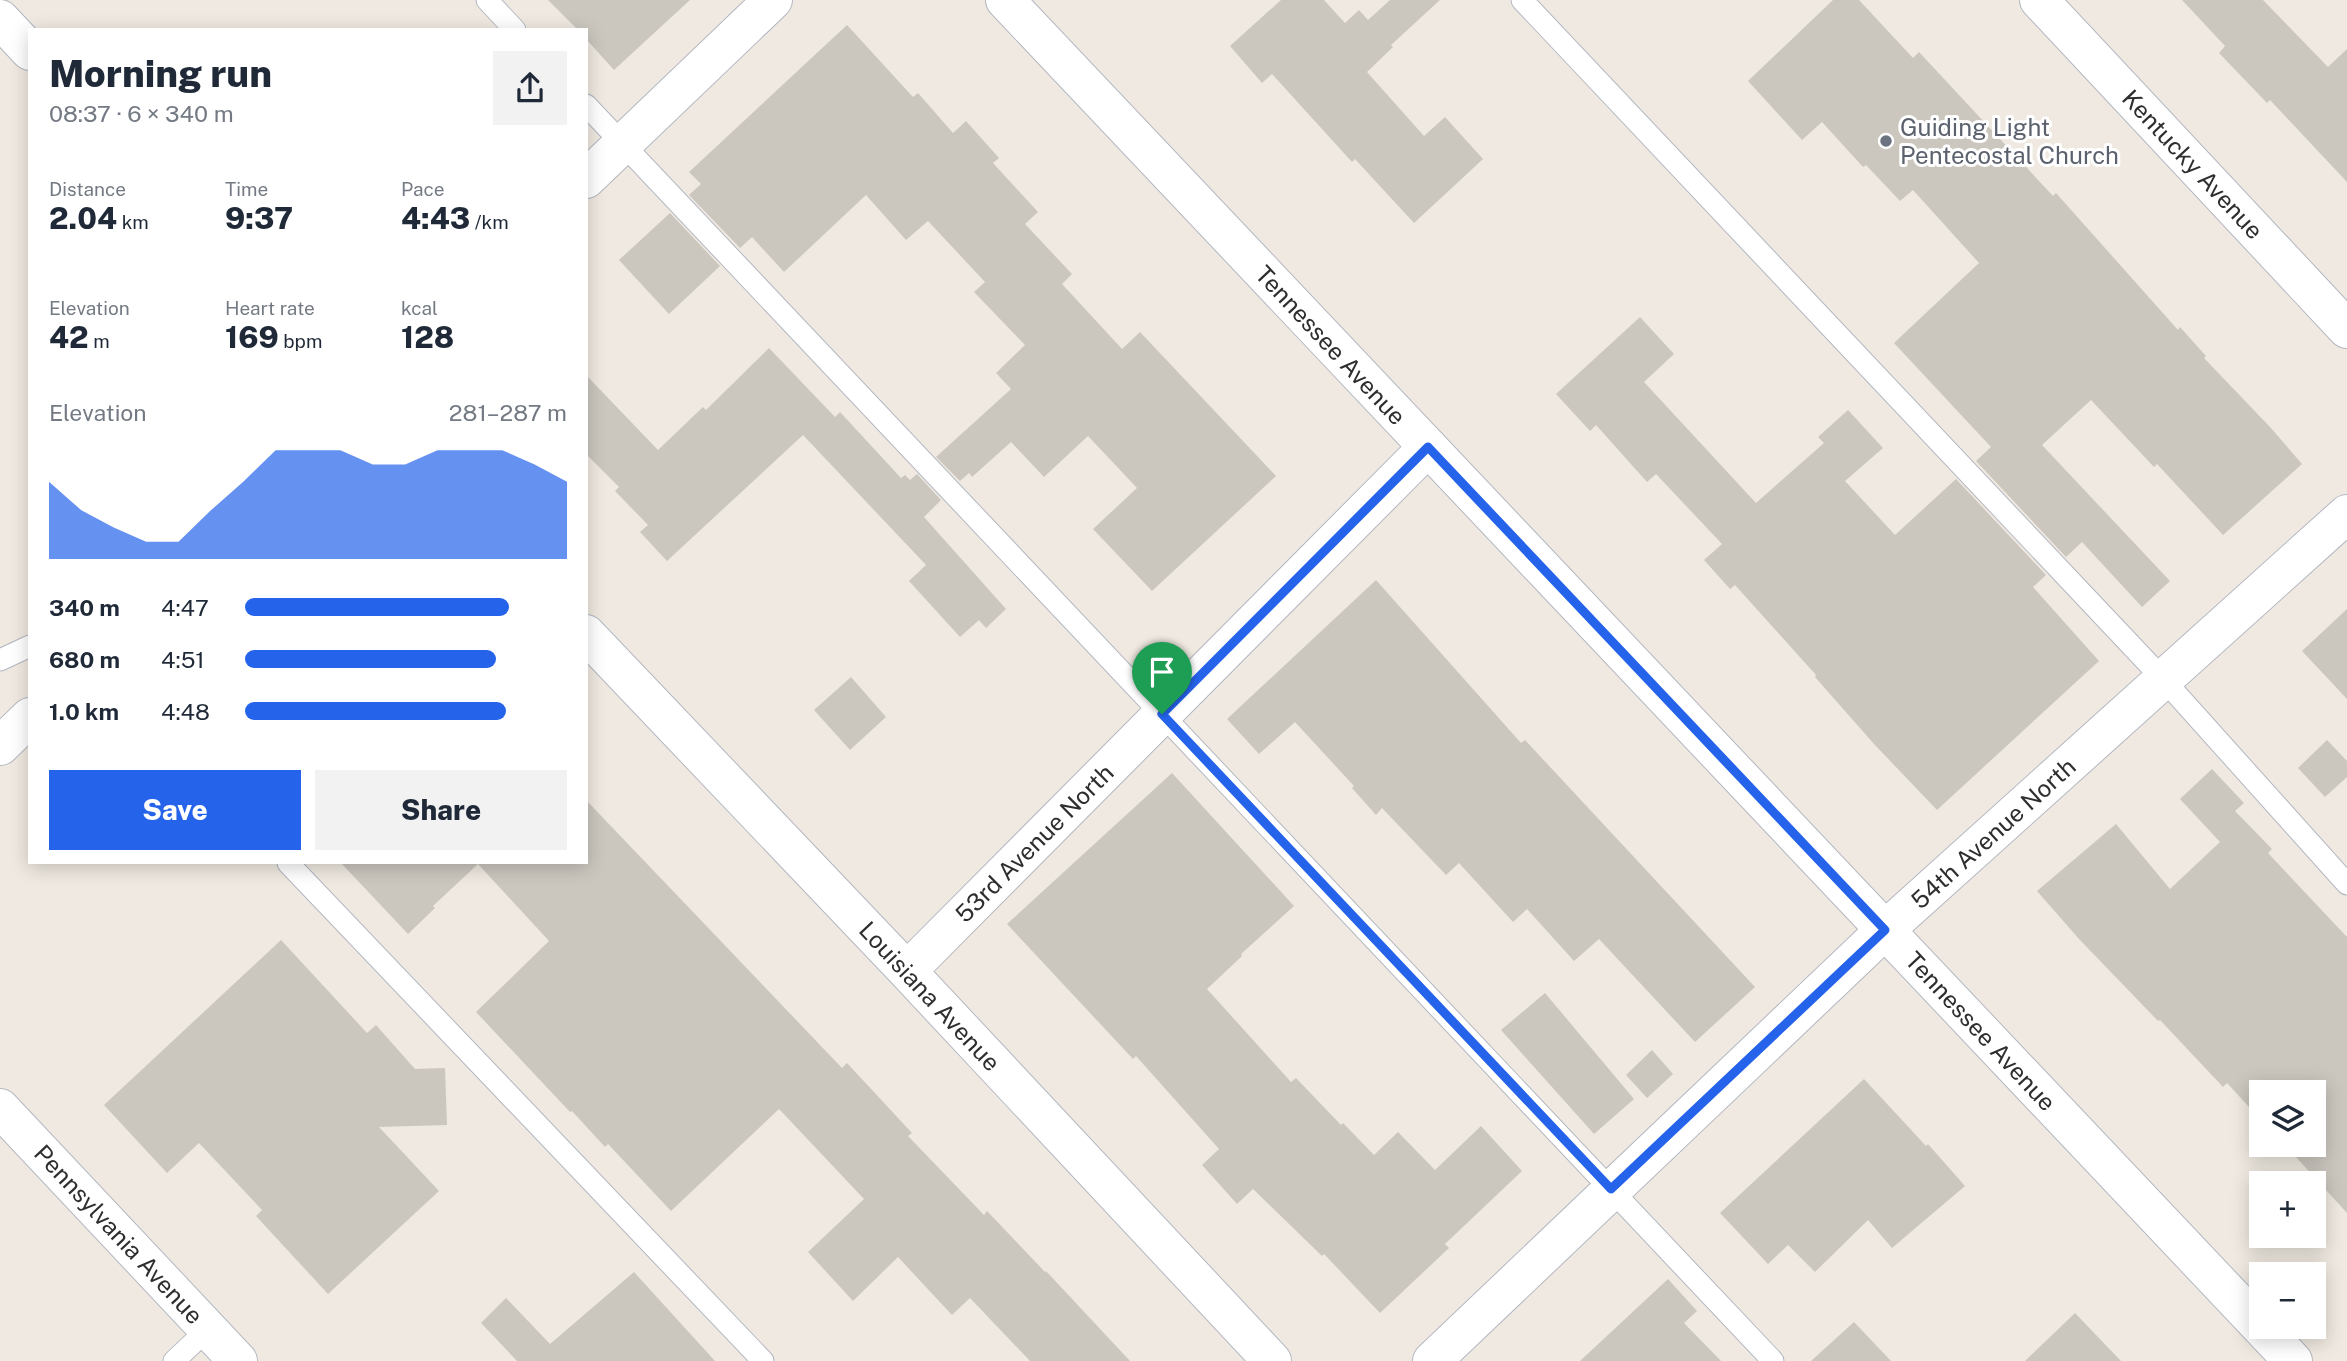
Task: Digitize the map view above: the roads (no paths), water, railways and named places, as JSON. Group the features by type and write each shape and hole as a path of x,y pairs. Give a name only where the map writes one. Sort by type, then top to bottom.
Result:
{"street":[{"path":"588,177 773,0"},
{"name":"Tennessee Avenue","path":"1005,0 2293,1361"},
{"name":"Kentucky Avenue","path":"2039,0 2347,329"},
{"path":"0,19 28,49"},
{"name":"53rd Avenue North","path":"907,971 1428,447"},
{"name":"54th Avenue North","path":"1432,1361 1885,930 2347,514"},
{"name":"Louisiana Avenue","path":"588,636 907,971 1272,1361"},
{"path":"0,746 28,719"},
{"name":"Pennsylvania Avenue","path":"0,1108 238,1361"}],"lane":[{"path":"487,0 514,28"},
{"path":"1522,0 2164,679 2347,884"},
{"path":"588,107 1773,1361"},
{"path":"0,660 28,647"},
{"path":"289,864 763,1361"},
{"path":"174,1361 208,1329"}],"place":[{"name":"Guiding Light Pentecostal Church","path":"1886,141"}]}
